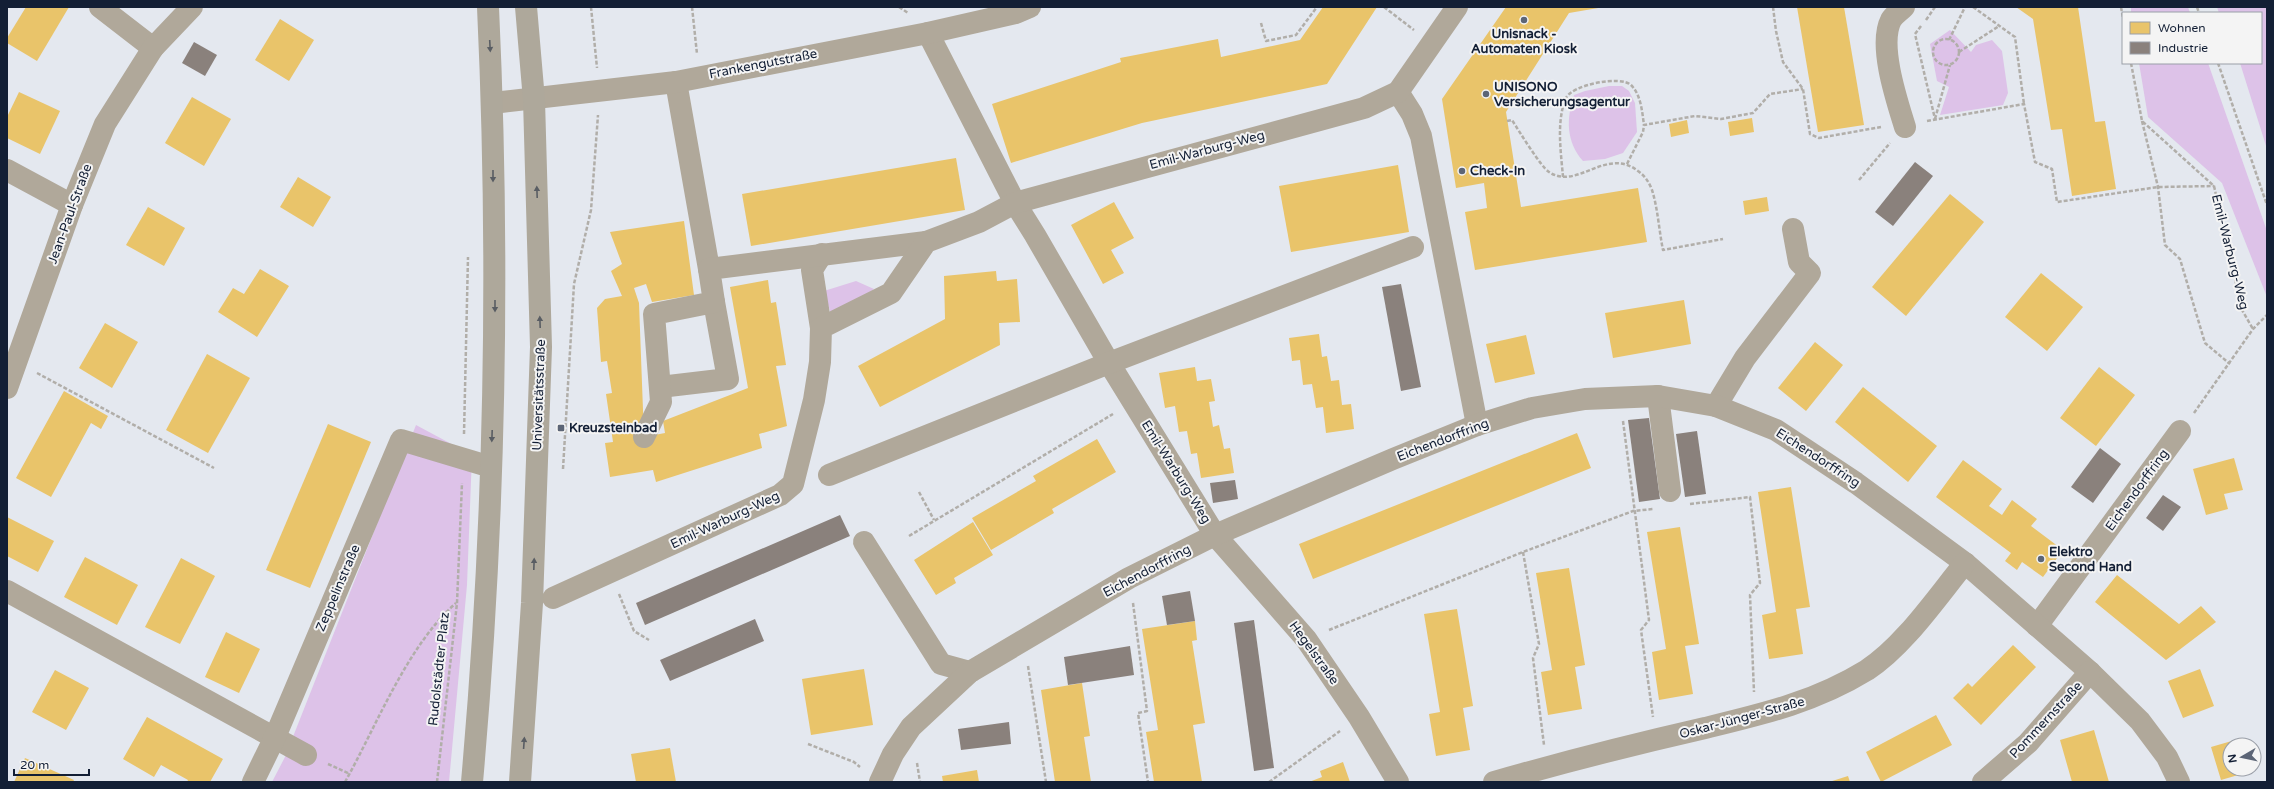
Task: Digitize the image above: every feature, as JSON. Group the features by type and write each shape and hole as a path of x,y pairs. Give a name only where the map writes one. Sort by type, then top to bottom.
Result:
{"main road":[{"path":"472,782 485,605 495,362 493,103 488,7"},
{"name":"Universitätsstraße","path":"520,782 532,603 541,347 534,100 526,7"}],"street":[{"path":"100,7 152,48"},
{"name":"Jean-Paul-Straße","path":"7,388 72,205 105,124 152,48 192,7"},
{"name":"Frankengutstraße","path":"493,103 534,100 676,82 700,76 928,34 1016,13 1030,7"},
{"name":"Emil-Warburg-Weg","path":"553,598 780,495 793,484 814,400 820,362 821,328 812,270 822,254 926,242 979,222 1015,203 1364,108 1398,92 1457,7"},
{"path":"1904,7 1891,20 1886,41 1895,95 1905,127"},
{"name":"Emil-Warburg-Weg","path":"928,34 1015,203 1109,363 1215,535"},
{"path":"660,387 728,379 676,82"},
{"path":"1398,92 1412,114 1421,136 1477,425"},
{"path":"7,170 72,205"},
{"path":"1716,406 1745,358 1810,273 1799,262 1793,229"},
{"path":"821,328 891,293 926,242"},
{"path":"830,475 1109,363 1413,247"},
{"path":"709,269 822,254"},
{"path":"644,437 661,402 654,314 714,302"},
{"path":"1658,396 1670,491"},
{"name":"Eichendorffring","path":"873,777 893,754 912,727 970,672 1130,578 1215,535 1392,459 1477,425 1532,408 1586,399 1658,396 1716,406 1776,430 1856,483 1965,563 2090,672 2140,721 2166,757 2179,782"},
{"name":"Eichendorffring","path":"2037,626 2180,431"},
{"name":"Zeppelinstraße","path":"253,782 275,737 400,440 463,459"},
{"path":"463,459 491,467"},
{"name":"Hegelstraße","path":"1215,535 1306,639 1359,717 1398,782"},
{"path":"864,542 941,664 970,672"},
{"name":"Oskar-Jünger-Straße","path":"1494,782 1547,767 1755,717 1812,699 1868,669 1904,638 1965,563"},
{"path":"7,591 306,754"},
{"name":"Pommernstraße","path":"1983,782 2028,743 2090,672"}],"path":[{"path":"562,476 574,284 591,210 600,92 591,7"},
{"path":"697,7 692,7 700,76"},
{"path":"1261,23 1266,41 1296,35 1317,7"},
{"path":"1384,7 1432,44"},
{"path":"1773,7 1776,31 1783,62 1803,89 1810,134 1819,138 1892,126 1905,127 1935,119 2024,104"},
{"path":"1935,7 1915,34 1935,119"},
{"path":"1949,40 1965,7"},
{"path":"1973,7 2015,37 2024,104 2035,162 2052,169 2057,202 2158,187 2214,186"},
{"path":"1960,52 1956,44 1949,40 1940,41 1933,52 1938,63 1950,65 1957,61 1960,52 1999,26"},
{"path":"2131,64 2142,121 2158,187 2166,245 2180,259 2205,343 2230,364"},
{"path":"2218,64 2267,205"},
{"path":"1935,119 1950,65"},
{"path":"1563,177 1561,142 1562,114 1567,96 1572,91 1611,80 1621,80 1630,84 1637,94 1644,125 1643,132 1626,164"},
{"path":"1644,125 1695,116 1721,119 1753,113 1770,94 1803,89"},
{"path":"1507,121 1512,120 1549,172 1563,177 1578,176 1588,169 1610,164 1626,164 1645,176 1652,190 1663,250 1723,239"},
{"name":"Emil-Warburg-Weg","path":"2142,121 2214,186 2242,310 2253,329"},
{"path":"1859,180 1905,127"},
{"path":"457,603 463,459 468,254"},
{"path":"2180,431 2230,364 2253,329 2267,315"},
{"path":"17,362 214,468"},
{"path":"1620,398 1633,511 1649,620 1641,630 1657,741"},
{"path":"909,536 1133,402"},
{"path":"919,492 934,520"},
{"path":"1688,504 1750,497 1760,583 1750,595 1755,717"},
{"path":"1306,639 1523,552 1633,511 1656,508"},
{"path":"1523,552 1538,644 1533,658 1547,767"},
{"path":"610,573 634,631 649,640"},
{"path":"1130,578 1147,711 1138,713 1148,782"},
{"name":"Rudolstädter Platz","path":"345,782 414,652 440,617 457,603"},
{"name":"Rudolstädter Platz","path":"437,782 457,603"},
{"path":"1024,640 1046,782"},
{"path":"1269,782 1359,717"},
{"path":"808,744 854,762 873,777"}],"shaded area":[{"path":"2131,7 2188,7 2190,12 2131,12"},
{"path":"2217,7 2267,7 2267,149 2240,64 2262,64 2262,12 2219,12"},
{"path":"1950,30 1971,52 1976,45 1992,40 2002,51 2008,93 2003,105 1940,115 1949,87 1937,81 1930,44"},
{"path":"2139,64 2208,64 2267,231 2267,297 2222,183 2148,117"},
{"path":"1609,86 1622,86 1629,91 1635,103 1637,132 1623,153 1605,159 1583,161 1573,146 1569,130 1571,104 1574,95"},
{"path":"856,281 874,289 858,301 831,314 824,291"},
{"path":"416,425 472,455 467,585 449,782 272,782 285,757"}],"building: Wohnen":[{"path":"26,7 69,7 37,61 7,43 7,38"},
{"path":"1323,7 1377,7 1327,84 1142,123 1011,163 992,104 1121,62 1120,58 1218,39 1221,57 1300,40"},
{"path":"1506,7 1604,7 1569,13 1506,112 1521,207 1638,188 1647,242 1475,270 1465,212 1487,208 1484,183 1456,188 1442,99"},
{"path":"1797,7 1844,7 1864,125 1818,132"},
{"path":"2016,7 2078,7 2095,122 2105,121 2116,189 2072,196 2062,129 2051,130 2033,19"},
{"path":"280,19 314,40 289,81 255,60"},
{"path":"19,92 60,111 40,154 7,138 7,117"},
{"path":"192,97 231,119 204,166 165,143"},
{"path":"1752,118 1754,132 1730,136 1728,122"},
{"path":"1687,120 1689,133 1671,137 1669,124"},
{"path":"956,158 965,210 751,246 742,194"},
{"path":"1398,165 1409,232 1291,252 1279,186"},
{"path":"298,177 331,197 313,227 280,207"},
{"path":"1950,194 1984,222 1906,316 1872,287"},
{"path":"1767,197 1769,211 1745,215 1743,201"},
{"path":"1114,202 1134,238 1111,250 1124,273 1103,284 1071,225"},
{"path":"148,207 185,228 164,266 126,245"},
{"path":"684,221 694,295 652,302 646,284 634,288 639,303 644,437 665,433 663,421 748,388 730,287 768,280 771,303 776,302 786,365 776,366 787,426 759,434 762,448 656,482 653,470 610,477 605,443 613,442 606,394 612,393 607,361 601,362 597,308 605,299 622,296 611,271 622,264 610,232"},
{"path":"260,269 289,286 257,337 218,312 233,288 244,294"},
{"path":"996,271 997,281 1017,279 1020,322 999,323 1000,345 880,407 858,366 945,319 944,276"},
{"path":"2041,273 2083,307 2047,351 2005,317"},
{"path":"1684,300 1691,344 1613,358 1605,313"},
{"path":"105,323 138,342 112,388 79,368"},
{"path":"1319,334 1322,357 1327,356 1331,381 1339,380 1342,405 1351,404 1354,429 1326,433 1323,407 1316,408 1312,384 1303,385 1300,360 1292,361 1289,338"},
{"path":"1526,335 1535,374 1495,383 1486,344"},
{"path":"1815,342 1843,365 1806,411 1778,388"},
{"path":"207,354 250,378 208,453 166,430"},
{"path":"1195,367 1197,381 1211,379 1215,401 1209,402 1213,427 1219,425 1224,449 1230,448 1234,473 1201,478 1197,453 1191,454 1187,431 1179,432 1175,406 1165,408 1159,373"},
{"path":"2099,367 2135,395 2096,446 2060,418"},
{"path":"1863,387 1937,446 1908,482 1835,422"},
{"path":"64,391 108,416 101,429 91,423 51,497 16,478"},
{"path":"328,424 371,442 310,588 266,570"},
{"path":"1577,433 1591,468 1313,579 1299,544"},
{"path":"1097,439 1116,472 1052,509 1054,513 991,550 972,518 1036,481 1033,476"},
{"path":"2234,458 2243,490 2224,494 2228,509 2206,515 2193,469"},
{"path":"1963,460 2002,489 1989,506 2002,515 2012,500 2037,519 2031,526 2063,550 2043,577 2022,562 2017,570 2005,561 2011,553 1936,497"},
{"path":"1791,487 1810,607 1796,609 1803,654 1769,659 1762,615 1776,612 1758,492"},
{"path":"7,517 54,541 38,572 7,556"},
{"path":"973,522 993,555 954,578 956,583 936,595 914,560"},
{"path":"1680,527 1699,644 1685,646 1693,694 1659,700 1652,652 1666,649 1647,532"},
{"path":"85,557 138,585 117,625 64,597"},
{"path":"181,558 215,576 180,644 145,627"},
{"path":"1569,568 1585,665 1575,667 1582,709 1548,715 1541,672 1552,670 1536,573"},
{"path":"2117,575 2179,624 2201,606 2216,622 2166,660 2095,602"},
{"path":"1457,609 1473,706 1463,708 1470,750 1436,756 1429,714 1440,712 1424,614"},
{"path":"1195,621 1197,640 1192,641 1205,723 1193,725 1202,782 1154,782 1146,732 1158,730 1142,629"},
{"path":"226,632 260,649 239,693 205,677"},
{"path":"2013,645 2036,667 1981,725 1953,698 1968,683 1972,687"},
{"path":"864,669 873,725 811,735 802,679"},
{"path":"2200,669 2214,706 2183,718 2168,681"},
{"path":"55,670 89,688 66,730 32,712"},
{"path":"1082,683 1090,736 1084,737 1091,782 1055,782 1041,690"},
{"path":"1936,715 1952,745 1881,782 1866,752"},
{"path":"147,717 223,759 210,782 187,782 188,780 161,765 154,777 123,759"},
{"path":"2094,730 2109,782 2072,782 2060,740"},
{"path":"2222,744 2222,777 2231,777 2221,780 2211,747"},
{"path":"670,748 676,782 636,782 631,754"},
{"path":"25,758 74,780 73,782 14,782"},
{"path":"1343,762 1350,782 1309,782 1322,777 1320,771"},
{"path":"977,770 979,782 943,782 942,776"},
{"path":"1848,776 1850,782 1829,782"}],"building: Industrie":[{"path":"194,42 217,55 205,76 182,63"},
{"path":"1915,162 1933,176 1893,226 1875,212"},
{"path":"1401,284 1421,387 1401,391 1382,287"},
{"path":"1649,418 1660,499 1639,502 1628,420"},
{"path":"1697,431 1706,494 1685,497 1676,434"},
{"path":"2100,448 2121,464 2093,503 2071,487"},
{"path":"1235,480 1238,499 1213,503 1210,483"},
{"path":"2163,495 2181,507 2163,531 2146,518"},
{"path":"840,515 850,536 645,625 636,603"},
{"path":"1190,591 1195,621 1167,625 1162,596"},
{"path":"755,619 764,641 670,681 660,660"},
{"path":"1254,620 1274,768 1254,771 1234,623"},
{"path":"1130,646 1134,675 1068,685 1064,657"},
{"path":"1009,722 1011,744 961,750 958,729"}],"place":[{"name":"Unisnack - Automaten Kiosk","path":"1524,20"},
{"name":"UNISONO Versicherungsagentur","path":"1486,94"},
{"name":"Check-In","path":"1462,171"},
{"name":"Kreuzsteinbad","path":"561,428"},
{"name":"Elektro Second Hand","path":"2041,559"}]}
